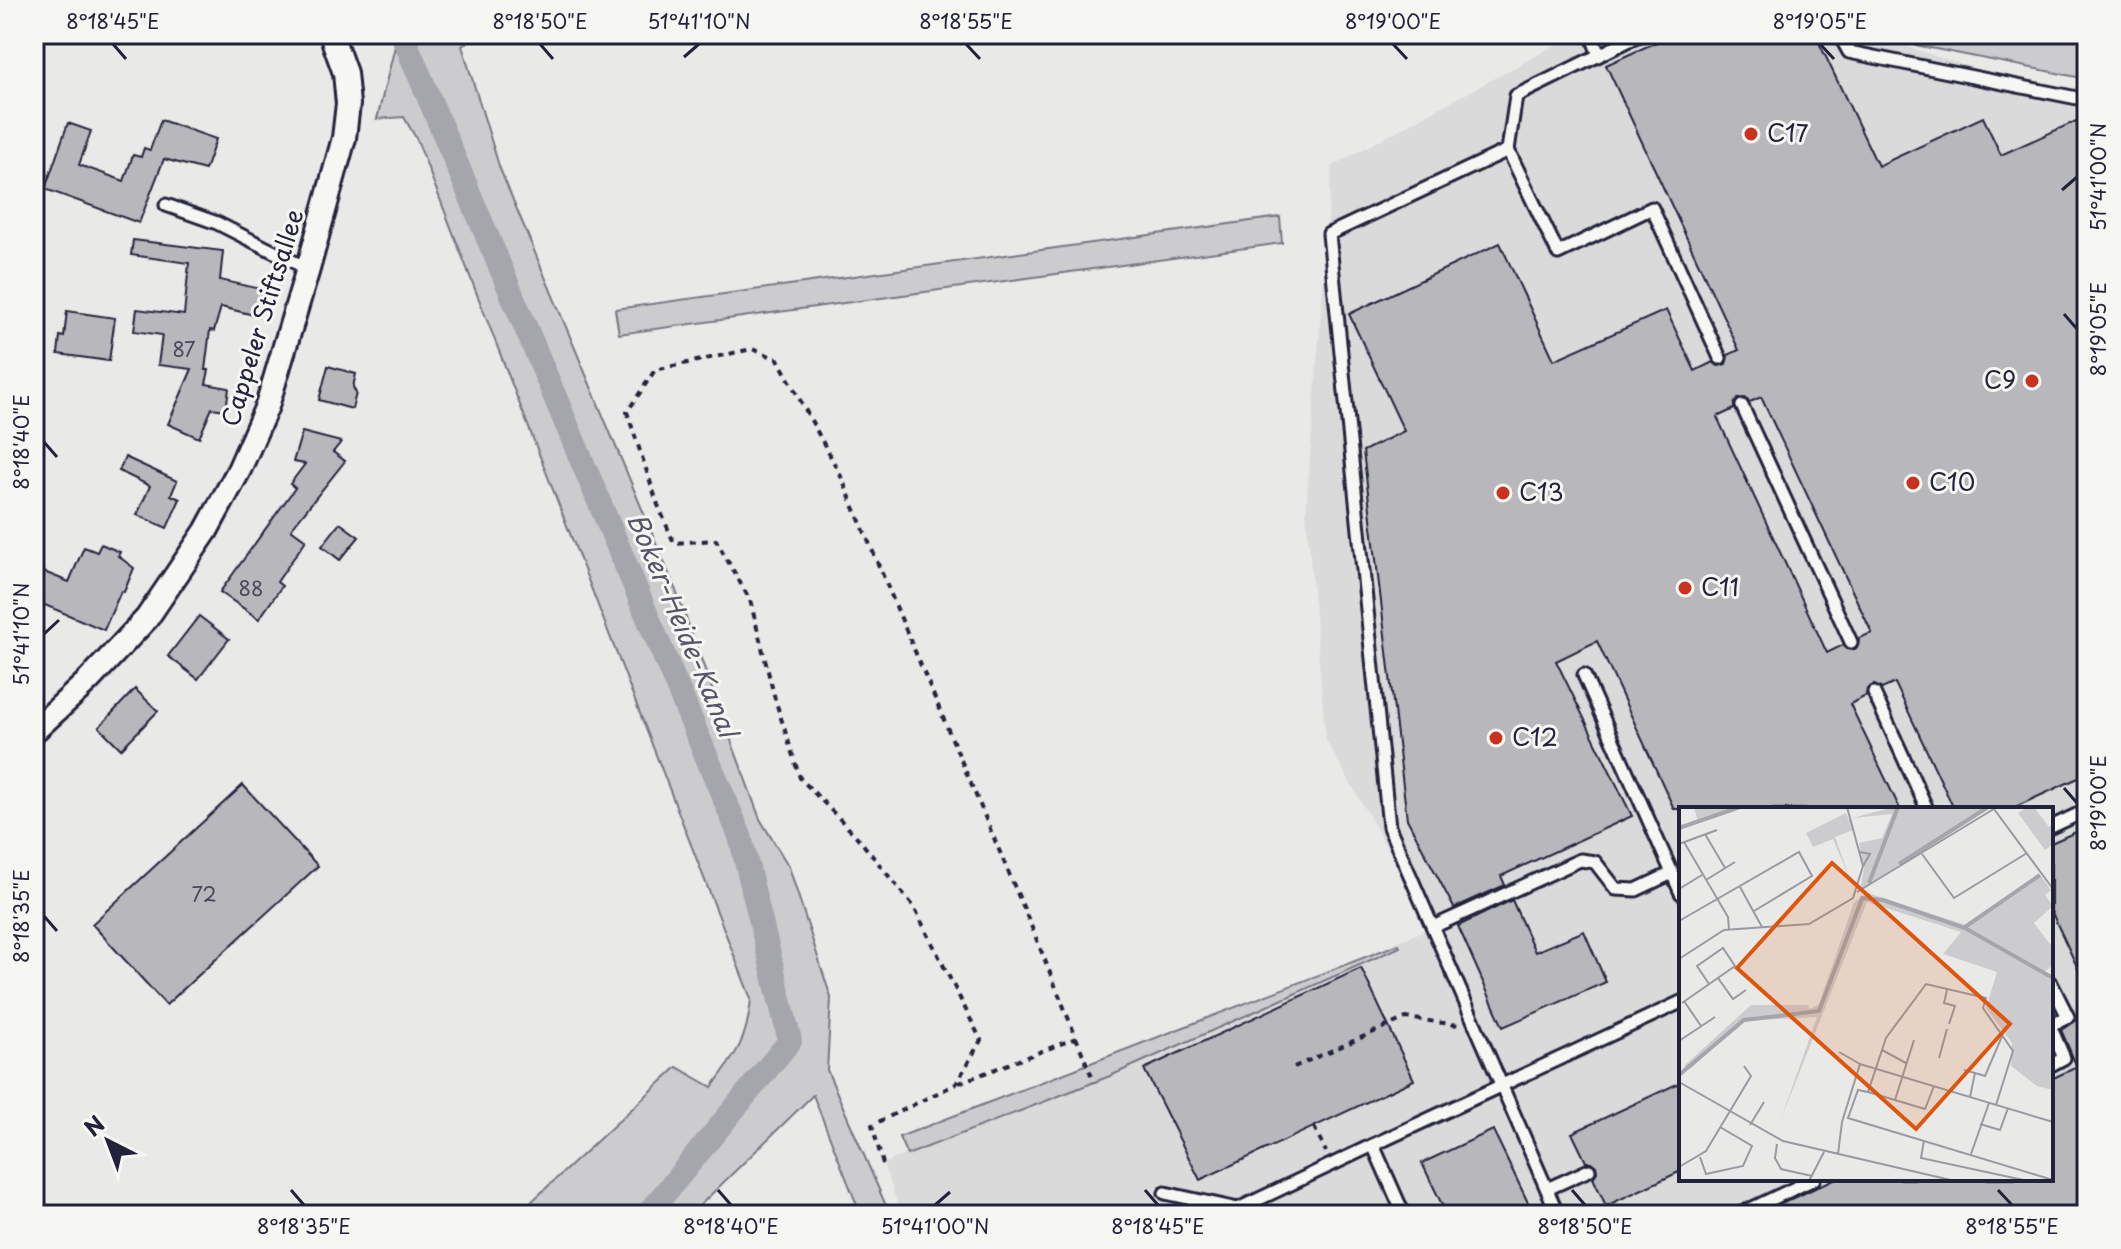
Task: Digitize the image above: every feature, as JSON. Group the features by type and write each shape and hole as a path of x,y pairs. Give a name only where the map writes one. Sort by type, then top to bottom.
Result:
{"street":[{"name":"Cappeler Stiftsallee","path":"34,731 88,681 147,618 206,531 239,470 267,406 344,138 348,104 338,37"}],"lane":[{"path":"1591,34 1599,55"},
{"path":"1642,34 1516,96 1508,150 1558,253 1652,208 1720,358"},
{"path":"1839,34 1849,52 2087,100"},
{"path":"1508,150 1329,234 1389,827 1558,1215"},
{"path":"166,205 217,223 308,269"},
{"path":"1742,406 1851,642"},
{"path":"1584,675 1679,889"},
{"path":"1874,693 1926,807"},
{"path":"2053,826 2087,810"},
{"path":"1433,927 1580,860 1595,862 1616,889 1636,890 1672,873"},
{"path":"2053,987 2068,1017 2053,1025"},
{"path":"1165,1193 1238,1209 1679,1003"},
{"path":"2053,1031 2064,1058 2053,1064"},
{"path":"1373,1145 1404,1215"},
{"path":"1547,1189 1589,1170"},
{"path":"1738,1215 1810,1181"}],"path":[{"path":"956,1084 981,1040 914,907 857,837 800,778 775,699 750,600 716,540 674,543 627,412 655,370 752,349 778,359 840,474 1094,1082"},
{"path":"1294,1067 1406,1018 1477,1028"},
{"path":"883,1164 872,1125 956,1084 1076,1038"},
{"path":"1314,1127 1332,1164"}],"shaded area":[{"path":"398,34 478,34 462,46 500,169 675,588 760,819 789,867 831,998 827,1070 890,1215 861,1215 813,1095 690,1215 517,1215 677,1067 712,1087 739,1046 747,1026 751,999 417,140 404,117 377,119"},
{"path":"1576,34 1869,34 2087,106 2087,1215 902,1215 883,1164 1432,927 1326,740 1306,512 1332,166"},
{"path":"2087,34 2087,79 1870,36"},
{"path":"1280,217 1282,243 619,334 615,309"},
{"path":"1399,944 1400,947 1110,1076 907,1155 899,1137"}],"building":[{"path":"1674,34 1815,34 1878,166 1983,117 2001,155 2076,121 2087,145 2087,774 2015,807 1953,807 1895,683 1882,689 1874,685 1867,689 1866,696 1850,704 1899,807 1674,809 1597,641 1556,661 1632,816 1501,876 1505,885 1454,908 1407,819 1363,451 1404,431 1349,314 1500,243 1554,360 1666,310 1695,371 1713,362 1718,366 1726,364 1728,355 1739,350 1606,65","holes":["1761,397 1872,633 1859,638 1854,650 1843,645 1827,653 1717,417 1734,409 1738,399 1744,398 1750,402"]},
{"path":"161,120 216,139 205,170 164,159 139,223 45,189 68,123 91,131 79,165 124,181 133,155 141,157 144,148 150,150"},
{"path":"133,240 223,251 220,280 265,290 258,316 221,307 214,331 210,330 206,384 229,388 226,410 212,408 199,438 168,424 192,369 158,365 162,335 134,331 137,309 184,315 189,263 131,255"},
{"path":"67,311 115,318 109,361 58,354"},
{"path":"328,366 356,374 352,409 319,400"},
{"path":"302,432 341,442 333,452 345,461 291,529 306,540 277,582 282,586 259,619 220,592 295,488 290,484 305,464 293,462"},
{"path":"125,457 177,481 171,495 180,499 167,528 137,515 150,486 119,471"},
{"path":"340,523 359,537 340,560 322,546"},
{"path":"101,544 120,552 118,556 134,568 104,630 40,603 43,596 34,593 34,568 69,582 84,547 97,552"},
{"path":"199,616 229,639 198,679 168,656"},
{"path":"135,689 158,711 121,749 99,727"},
{"path":"243,785 318,866 166,1005 92,924"},
{"path":"2087,827 2087,988 2053,915 2053,842"},
{"path":"1512,900 1535,952 1584,931 1606,982 1503,1027 1458,926"},
{"path":"1361,968 1414,1080 1200,1180 1144,1069"},
{"path":"2087,1014 2087,1215 1758,1215 1830,1181 2053,1181 2053,1078 2077,1067 2061,1030"},
{"path":"1679,1083 1679,1172 1606,1206 1593,1178 1597,1172 1596,1166 1586,1162 1572,1133"},
{"path":"1493,1130 1534,1215 1447,1215 1422,1163"}],"waterway":[{"name":"Boker-Heide-Kanal","path":"402,34 740,836 790,1041 647,1215"},
{"path":"407,49 415,34"}],"place":[{"name":"C17","path":"1751,134"},
{"name":"C9","path":"2032,381"},
{"name":"C10","path":"1913,483"},
{"name":"C13","path":"1503,493"},
{"name":"C11","path":"1685,588"},
{"name":"C12","path":"1496,738"}]}
